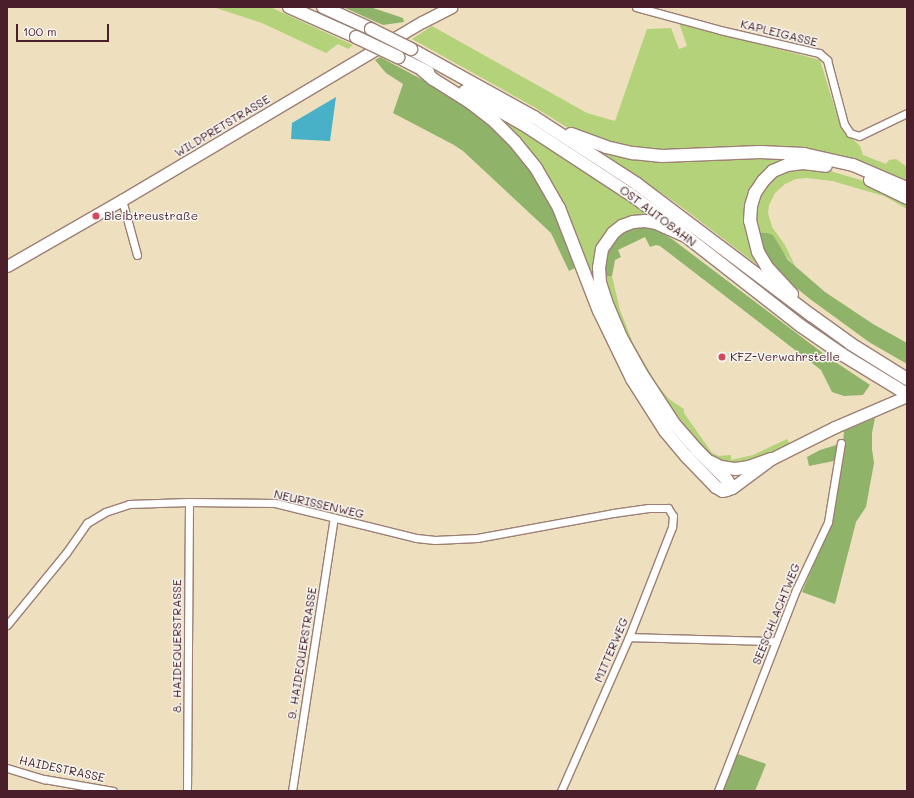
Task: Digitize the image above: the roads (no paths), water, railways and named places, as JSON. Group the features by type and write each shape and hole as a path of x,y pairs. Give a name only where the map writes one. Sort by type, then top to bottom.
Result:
{"highway":[{"name":"OST AUTOBAHN","path":"289,7 356,37 420,69 436,74 566,151 630,194 678,229 686,237 801,326 843,355 907,395"},
{"name":"OST AUTOBAHN","path":"323,7 411,49 534,117 643,188 851,344 904,377"},
{"path":"420,69 471,103 496,122 532,162 559,208 612,342 641,395 665,431 712,484 723,491 732,488 675,425 633,360 608,307 600,282 600,255 605,243 617,230 628,224 638,221 651,222 686,237"},
{"path":"534,117 577,137 606,147 633,153 662,156 760,152 804,154 853,165 907,188"},
{"path":"811,315 804,303 790,292 767,267 758,252 750,221 751,206 755,193 762,181 773,171 786,165 803,163 822,165 864,178 907,198"},
{"path":"707,460 722,467 736,469 749,467 771,459"}],"main road":[{"name":"WILDPRETSTRASSE","path":"7,266 122,200 415,26 450,7"},
{"path":"732,488 771,459 835,426 907,395"}],"street":[{"name":"KAPLEIGASSE","path":"636,7 720,30 818,53 827,60 844,124 850,133 859,136 907,113"},
{"path":"122,200 137,255"},
{"name":"SEESCHLACHTWEG","path":"718,791 796,590 828,522 841,443"},
{"name":"NEURISSENWEG","path":"7,625 66,553 87,523 105,512 129,504 189,502 274,503 435,540 477,538 649,508 668,508 674,516"},
{"name":"8. HAIDEQUERSTRASSE","path":"187,791 189,502"},
{"name":"MITTERWEG","path":"562,791 629,636 672,527 674,516"},
{"name":"9. HAIDEQUERSTRASSE","path":"292,791 334,518"},
{"path":"629,636 776,641"},
{"name":"HAIDESTRASSE","path":"7,768 44,779 113,791"}],"water":[{"path":"336,97 330,141 291,139 292,123"}],"place":[{"name":"Bleibtreustraße","path":"96,216"},
{"name":"KFZ-Verwahrstelle","path":"722,357"}]}
